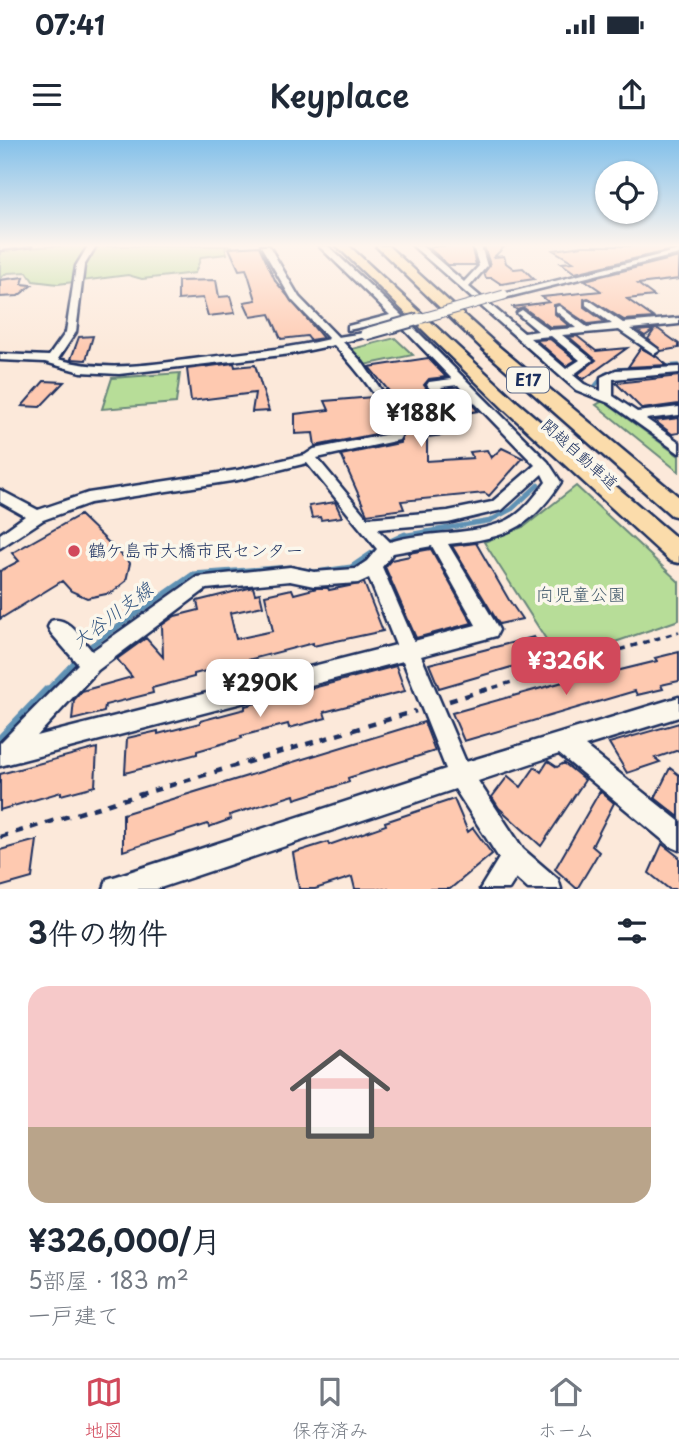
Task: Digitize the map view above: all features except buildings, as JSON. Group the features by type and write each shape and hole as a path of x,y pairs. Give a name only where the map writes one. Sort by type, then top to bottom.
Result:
{"highway":[{"path":"379,281 510,405 679,554"},
{"name":"関越自動車道","path":"404,281 469,353 679,542"},
{"name":"関越自動車道","path":"412,281 679,509"},
{"path":"437,281 679,499"}],"street":[{"path":"52,360 71,332 77,281"},
{"path":"0,542 37,516 88,498 238,475 310,458 314,453 394,437 397,430 394,419 358,363 295,298 285,281"},
{"path":"360,281 543,465 554,482 533,509 515,523 485,534 406,543 380,558 358,576 314,579 290,574 203,582 176,599 91,664 3,756 489,630 437,540"},
{"path":"457,281 580,387 607,397 679,449"},
{"path":"464,287 469,281"},
{"path":"474,296 538,281"},
{"path":"335,338 366,334 557,281"},
{"path":"491,308 578,281"},
{"path":"589,303 654,351"},
{"path":"559,309 586,330"},
{"path":"522,313 587,360 566,374"},
{"path":"0,357 22,356 52,360 81,369 119,371 291,351 397,316"},
{"path":"523,336 679,321"},
{"path":"607,397 607,377 616,373 679,369"},
{"path":"461,381 433,385 446,401 475,396"},
{"path":"635,416 679,411"},
{"path":"310,458 363,524 380,558 409,652 461,777 514,858 548,889"},
{"path":"363,524 448,517 486,510 497,506 543,465"},
{"path":"0,495 37,516"},
{"path":"58,627 91,664"},
{"path":"117,889 461,777 562,741 679,707"},
{"path":"562,741 679,837"},
{"path":"493,889 514,858"}],"path":[{"path":"0,837 679,632"}],"green space":[{"path":"33,281 82,281 58,284"},
{"path":"395,338 413,355 364,365 348,350"},
{"path":"180,373 176,403 102,409 112,378"},
{"path":"603,401 679,456 679,472 596,405"},
{"name":"向児童公園","path":"576,486 679,582 679,620 560,661 484,542 525,526"}],"waterway":[{"name":"大谷川支線","path":"594,387 605,374 618,369 679,365"},
{"name":"大谷川支線","path":"401,536 489,521 512,509 538,485"},
{"name":"大谷川支線","path":"401,536 405,534"},
{"name":"大谷川支線","path":"386,543 401,536"},
{"name":"大谷川支線","path":"86,649 193,574 289,567 315,572 351,567 379,548"},
{"name":"大谷川支線","path":"46,691 78,658"},
{"name":"大谷川支線","path":"0,738 47,689"}],"place":[{"name":"鶴ケ島市大橋市民センター","path":"74,551"}]}
